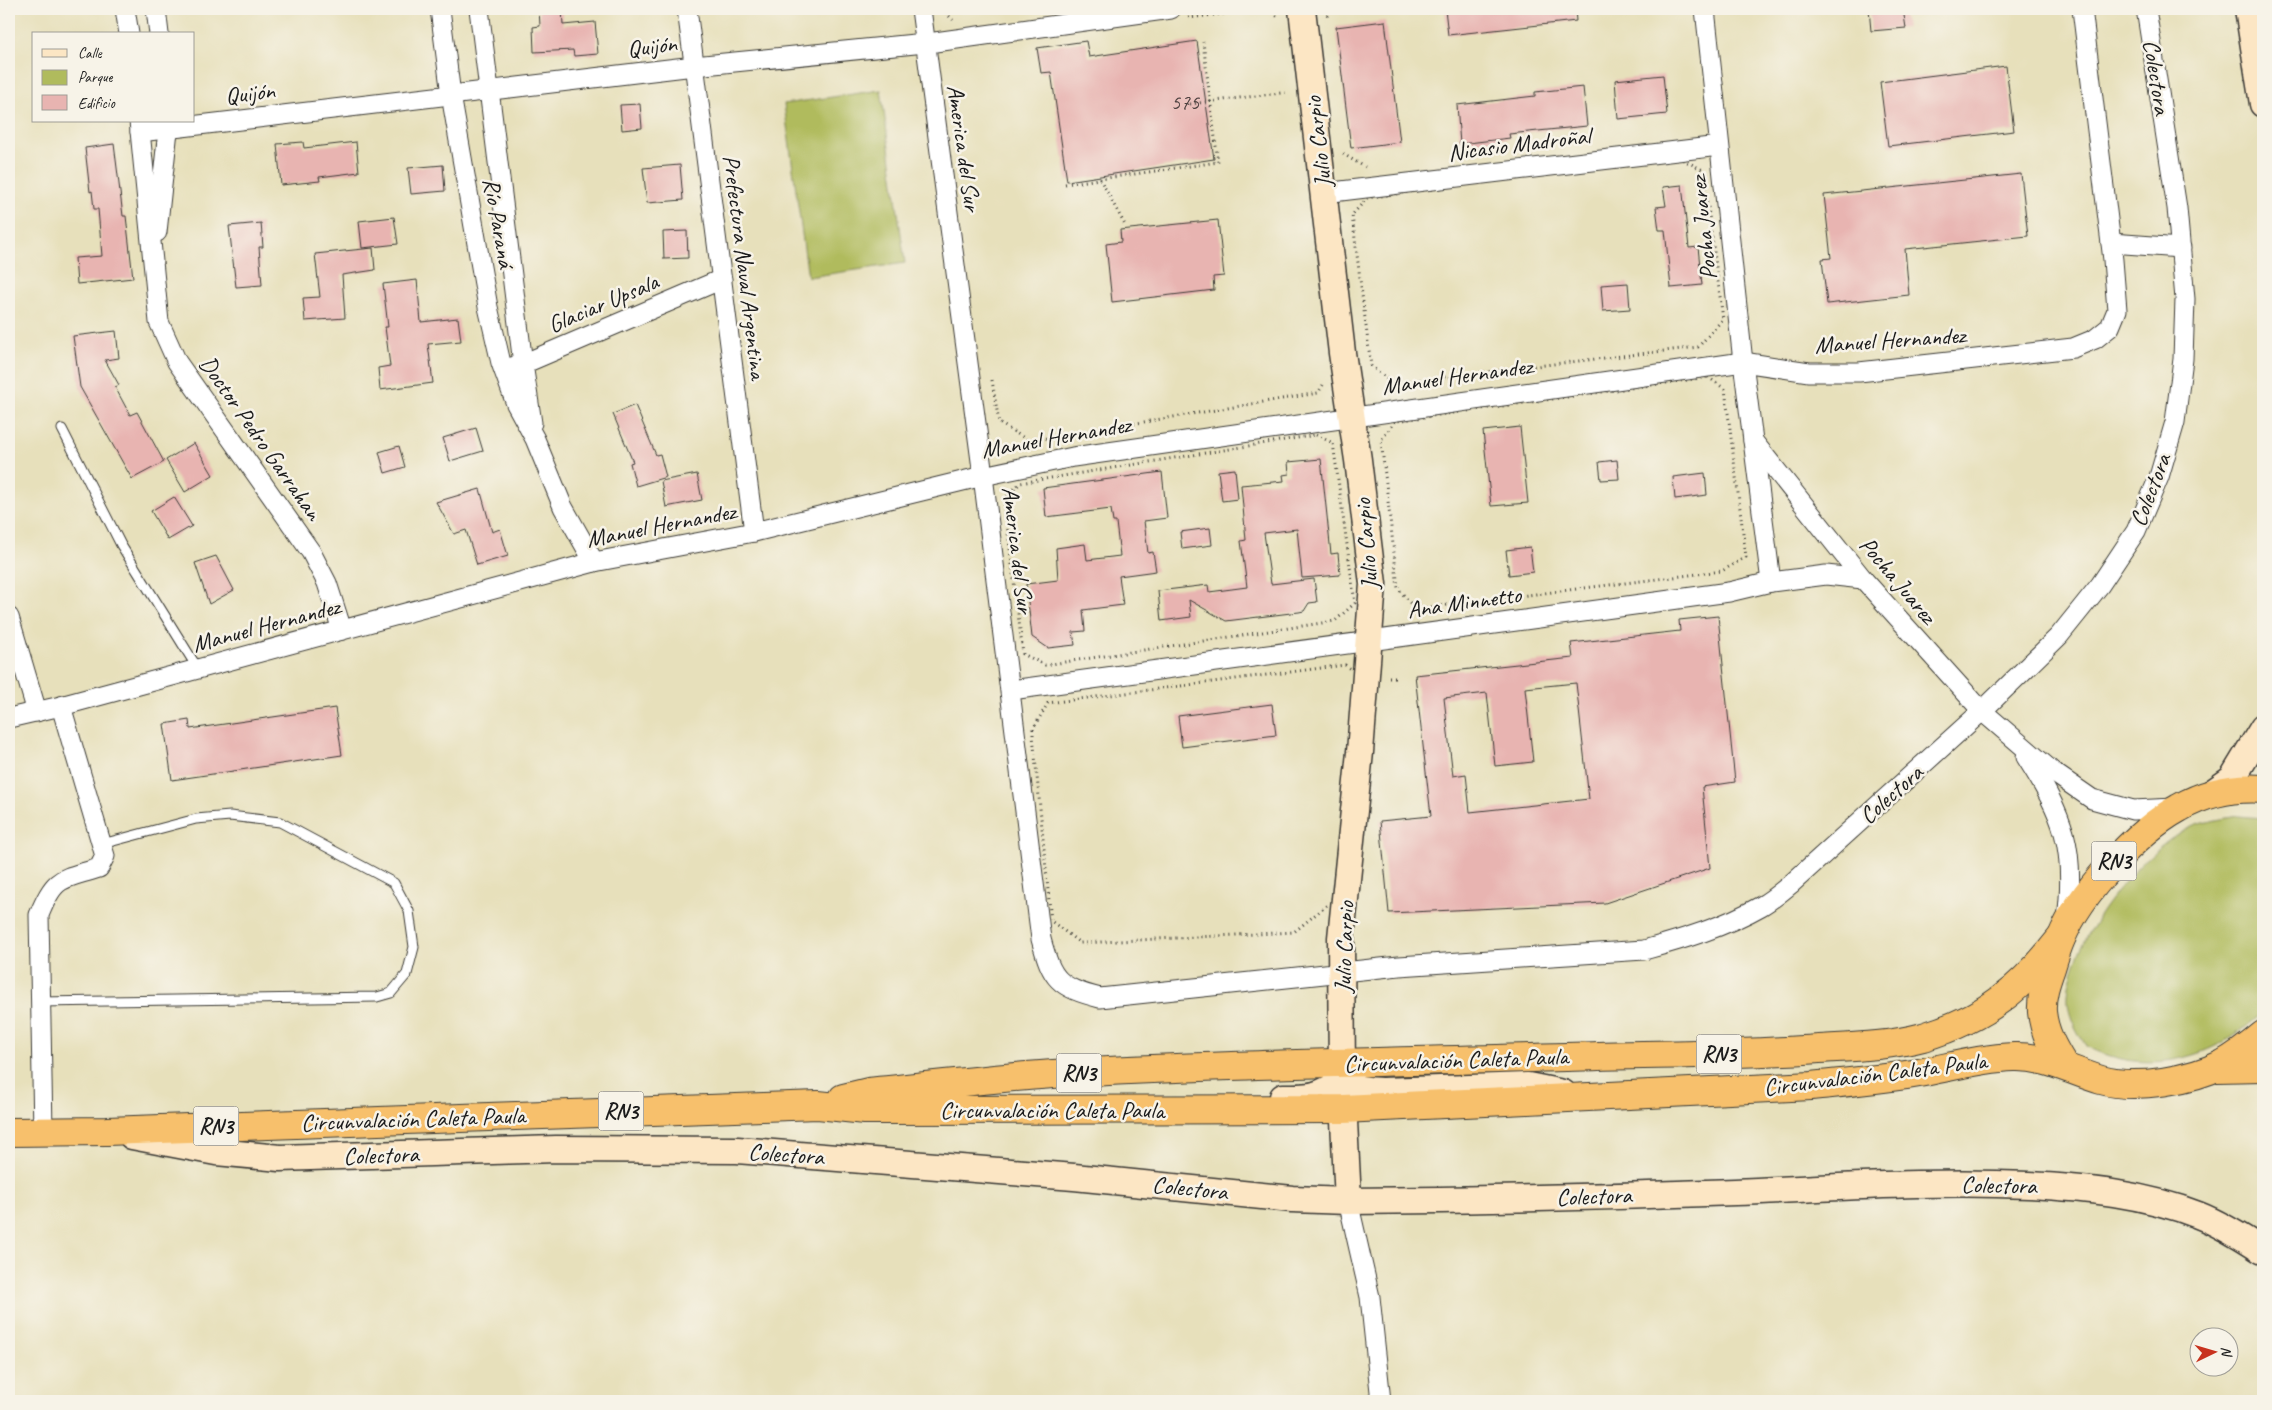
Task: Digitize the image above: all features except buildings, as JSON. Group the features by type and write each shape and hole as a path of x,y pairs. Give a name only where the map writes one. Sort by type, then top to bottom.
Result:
{"highway":[{"name":"RN3","path":"2263,789 2245,788 2212,793 2179,808 2144,833 2114,861 2081,904 2063,934 2043,990 2042,1010 2044,1026 2050,1042 2063,1064 2102,1080 2132,1084 2154,1083 2214,1068 2263,1067"},
{"name":"Circunvalación Caleta Paula","path":"9,1132 107,1131 818,1104 865,1110 1176,1110 1530,1058 1776,1052 1870,1046 1916,1038 1963,1022 1995,1005 2018,987 2036,969 2063,934"},
{"name":"RN3","path":"2214,1068 2236,1055 2263,1035"},
{"name":"Circunvalación Caleta Paula","path":"818,1104 868,1092 1051,1074 1582,1097 1812,1086 1889,1078 2013,1057 2038,1058 2063,1064"}],"street":[{"path":"125,9 129,32"},
{"path":"156,9 159,32"},
{"name":"Río Paraná","path":"440,9 451,95 488,307 504,370 516,404 535,439 563,507 594,562"},
{"name":"Río Paraná","path":"479,9 523,364 535,439"},
{"name":"Prefectura Naval Argentina","path":"687,9 754,532"},
{"name":"America del Sur","path":"920,9 1011,690 1040,939 1047,962 1054,976"},
{"name":"Julio Carpio","path":"1302,9 1342,353 1373,584 1360,752 1341,938 1348,1201"},
{"name":"Pocha Juarez","path":"1704,9 1743,362 1771,582"},
{"path":"2082,9 2111,243 2181,248"},
{"name":"Colectora","path":"1054,976 1076,992 1100,998 1399,966 1644,950 1720,926 1761,906 1792,883 1982,712 2060,636 2100,585 2136,531 2159,477 2175,422 2183,359 2185,299 2177,208 2146,9"},
{"path":"2248,9 2263,104"},
{"name":"Quijón","path":"139,127 451,95 694,66 925,43 1044,17 1171,11"},
{"name":"Doctor Pedro Garrahan","path":"153,270 169,125"},
{"name":"Doctor Pedro Garrahan","path":"139,127 159,322 177,362 311,552 327,583 342,630"},
{"name":"Nicasio Madroñal","path":"1324,193 1719,146"},
{"name":"Manuel Hernandez","path":"9,718 61,706 594,562 754,532 983,476 1073,457 1351,416 1743,362 1809,372 1859,372 2073,348 2095,339 2110,326 2117,310 2111,243"},
{"name":"Glaciar Upsala","path":"504,370 523,364 722,279"},
{"name":"Pocha Juarez","path":"1753,441 1863,579 1982,712 2053,772 2092,799 2133,810 2179,808"},
{"name":"Ana Minnetto","path":"1011,690 1729,592 1771,582 1826,576 1863,579"},
{"path":"9,617 37,712"},
{"path":"43,1131 39,1002 39,915 48,894 59,880 99,868 105,856 61,706"},
{"path":"2212,793 2232,779 2263,728"},
{"path":"2016,741 2055,804 2063,826 2070,869 2063,934"},
{"name":"Colectora","path":"107,1131 216,1152 280,1158 556,1149 737,1150 1074,1177 1292,1199 1348,1201 1734,1192 1875,1184 1996,1183 2055,1186 2112,1192 2190,1212 2247,1240 2263,1251"},
{"path":"1348,1201 1370,1297 1381,1401"}],"lane":[{"path":"62,429 121,545 198,669"},
{"path":"39,1002 377,997 391,993 407,974 414,947 409,911 394,883 280,822 230,816 196,819 102,844"}],"path":[{"path":"1171,11 1265,9"},
{"path":"1328,20 1327,14 1332,9"},
{"path":"1065,184 1218,162 1203,42"},
{"path":"1190,104 1294,91"},
{"path":"1342,148 1343,155 1363,167 1370,166"},
{"path":"1674,156 1703,170 1723,319 1698,347 1392,382 1371,366 1352,215 1367,198 1674,156"},
{"path":"1100,179 1125,225"},
{"path":"992,374 998,422 1029,441 1318,393 1328,376"},
{"path":"1708,377 1725,389 1746,557 1722,571 1415,609 1398,588 1381,440 1396,421 1708,377"},
{"path":"1316,435 1333,443 1355,603 1335,621 1045,665 1023,654 1004,500 1020,483 1316,435"},
{"path":"1345,665 1356,672 1332,901 1310,920 1294,932 1080,943 1051,921 1033,735 1033,729 1048,703 1345,665"}],"green space":[{"path":"881,90 905,263 808,277 784,104"},
{"path":"2238,816 2263,818 2263,1012 2224,1042 2202,1052 2179,1059 2156,1062 2133,1061 2109,1056 2086,1046 2069,1010 2070,981 2078,955 2091,929 2108,903 2149,857 2170,840 2190,828 2214,820"}]}
